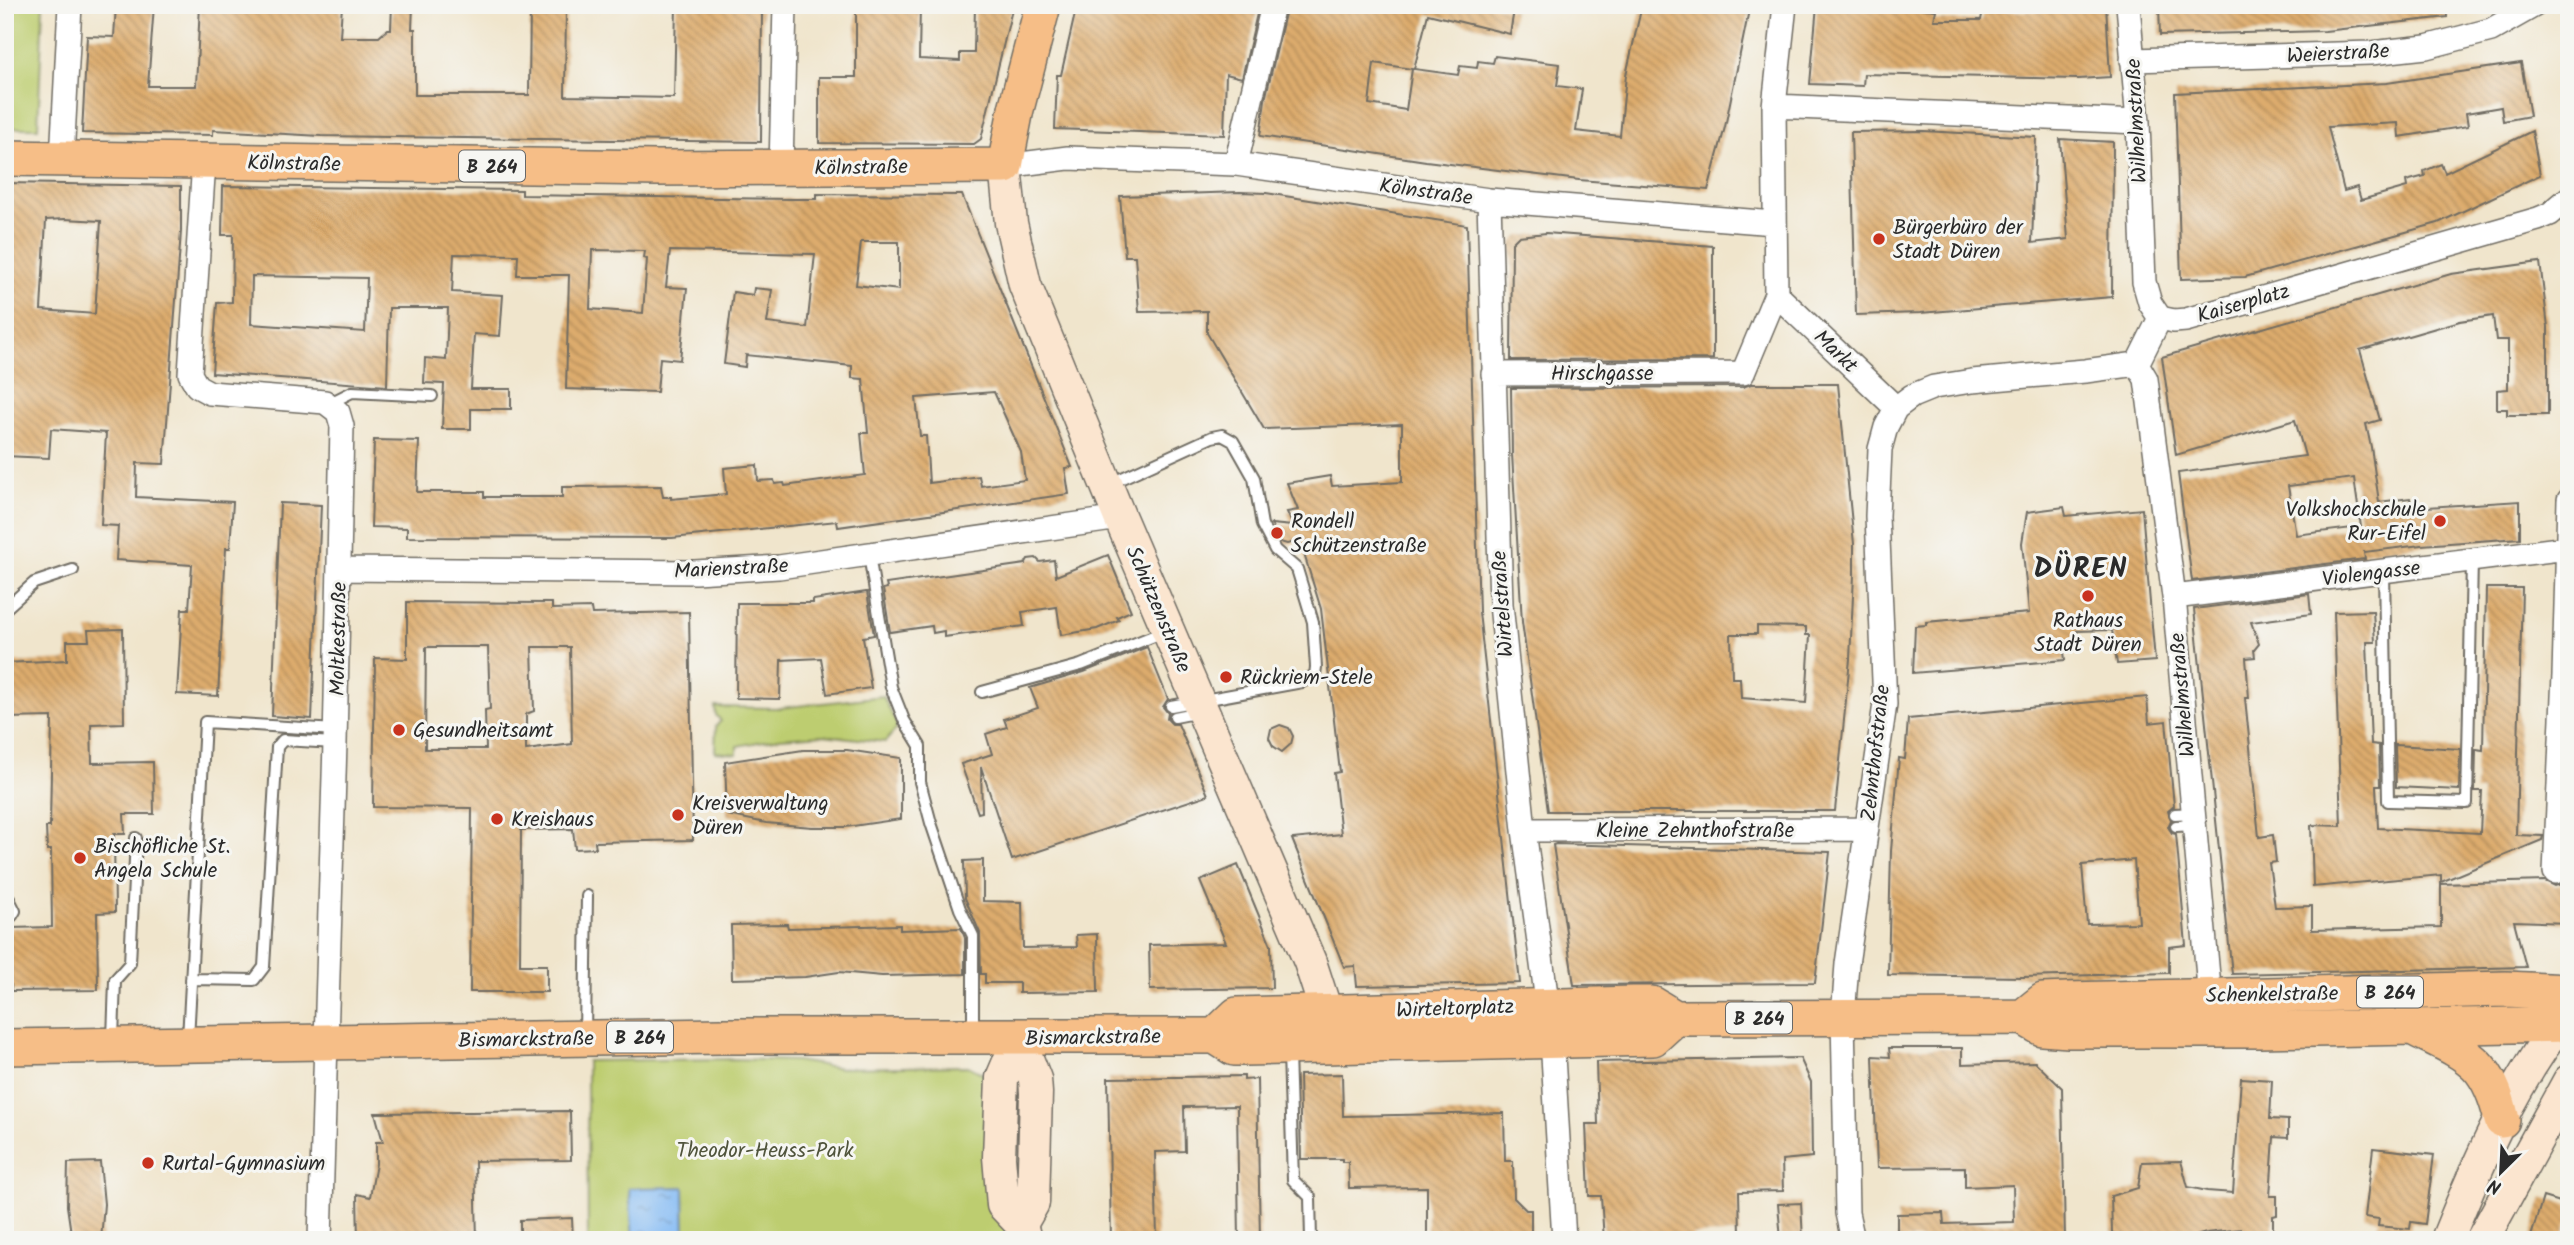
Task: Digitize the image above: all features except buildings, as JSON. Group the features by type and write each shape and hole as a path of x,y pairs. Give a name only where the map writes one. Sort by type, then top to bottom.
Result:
{"main road":[{"path":"1005,166 1016,109 1043,5"},
{"name":"Kölnstraße","path":"5,158 781,167 1005,166"},
{"name":"Schenkelstraße","path":"1548,1005 1652,1004 1675,1018 2023,1017 2042,1028 2052,1029 2211,1012 2506,989 2566,1012"},
{"name":"Wirteltorplatz","path":"1332,1028 1548,1005"},
{"name":"Schenkelstraße","path":"2211,1012 2413,1028 2566,1012"},
{"name":"B 264","path":"1215,1036 1237,1015 1332,1028"},
{"name":"B 264","path":"1552,1039 1653,1038 1675,1018"},
{"name":"Bismarckstraße","path":"5,1047 789,1036 1215,1036 1234,1048 1289,1046 1332,1028"},
{"name":"Wirteltorplatz","path":"1332,1028 1552,1039"},
{"path":"2413,1028 2456,1049 2483,1070 2495,1091 2502,1120"}],"street":[{"path":"62,159 70,5"},
{"path":"781,167 785,5"},
{"path":"1236,164 1273,5"},
{"path":"1776,294 1774,106 1786,5"},
{"name":"Wilhelmstraße","path":"2128,5 2138,122 2144,282 2150,303 2160,317"},
{"name":"Weierstraße","path":"2132,60 2371,53 2426,47 2491,30 2535,5"},
{"path":"1774,106 2138,122"},
{"name":"Kölnstraße","path":"1005,166 1068,158 1236,164 1489,200 1774,223"},
{"path":"204,162 190,374 197,386 210,393 328,404"},
{"name":"Schützenstraße","path":"1005,166 1010,223 1025,285 1168,629 1187,709 1310,962 1332,1028"},
{"name":"Kaiserplatz","path":"2160,317 2174,321 2186,320 2538,219 2550,214 2569,198"},
{"name":"Wirtelstraße","path":"1489,200 1500,604 1524,830 1548,1005"},
{"name":"Hirschgasse","path":"1493,374 1743,373 1776,294"},
{"name":"Markt","path":"1776,294 1896,408"},
{"path":"1896,408 1912,396 1934,387 2137,365 2160,317"},
{"name":"Wilhelmstraße","path":"2137,365 2146,379 2174,597 2186,816 2211,1012"},
{"name":"Moltkestraße","path":"320,1240 342,426 338,412 328,404"},
{"name":"Zehnthofstraße","path":"1853,1240 1847,1213 1843,1017 1847,964 1885,704 1877,516 1880,449 1886,427 1896,408"},
{"path":"2555,872 2567,675 2569,500"},
{"name":"Marienstraße","path":"339,569 695,572 779,567 1120,518"},
{"name":"Violengasse","path":"2174,597 2567,548"},
{"name":"Kleine Zehnthofstraße","path":"1524,830 1866,829"},
{"path":"1548,1005 1564,1232"},
{"path":"2447,1240 2480,1160 2525,1073 2566,1012"},
{"path":"1019,1038 1035,1079 1036,1093 1033,1203 1023,1232"},
{"path":"2482,1240 2569,1081"}],"lane":[{"path":"328,404 352,392 432,396"},
{"path":"1106,485 1212,437 1222,435 1233,441 1254,478 1262,525 1275,551 1297,569 1313,622 1317,667 1315,675 1302,682 1187,709"},
{"path":"869,555 891,687 904,720 920,746 920,782 931,823 960,909 973,936 973,1037"},
{"path":"2384,571 2388,801 2468,803 2472,560"},
{"path":"5,609 34,583 73,570"},
{"path":"982,692 1081,665 1168,629"},
{"path":"187,1044 205,722 335,736"},
{"path":"191,979 254,980 264,967 277,747 283,740 335,736"},
{"path":"113,1045 114,980 130,963 136,838"},
{"path":"5,891 15,911 12,916 5,917"},
{"path":"584,1038 587,896"},
{"path":"1289,1046 1293,1180 1310,1197 1311,1240"}],"green space":[{"path":"5,5 43,5 38,128 5,128"},
{"path":"883,696 898,727 885,742 823,735 780,738 737,746 737,754 715,752 716,726 721,721 716,715 715,707 780,708"},
{"name":"Theodor-Heuss-Park","path":"587,1061 796,1061 840,1068 968,1066 986,1075 992,1083 1010,1240 588,1240"}],"water":[{"path":"684,1187 685,1240 633,1240 629,1188"}],"place":[{"name":"Bürgerbüro der Stadt Düren","path":"1879,239"},
{"name":"Volkshochschule Rur-Eifel","path":"2440,521"},
{"name":"Rondell Schützenstraße","path":"1277,533"},
{"name":"Rathaus Stadt Düren","path":"2088,596"},
{"name":"Rückriem-Stele","path":"1226,677"},
{"name":"Gesundheitsamt","path":"399,730"},
{"name":"Kreisverwaltung Düren","path":"678,815"},
{"name":"Kreishaus","path":"497,819"},
{"name":"Bischöfliche St. Angela Schule","path":"80,858"},
{"name":"Rurtal-Gymnasium","path":"148,1163"}],"district":[{"name":"DÜREN","path":"2081,567"}]}
